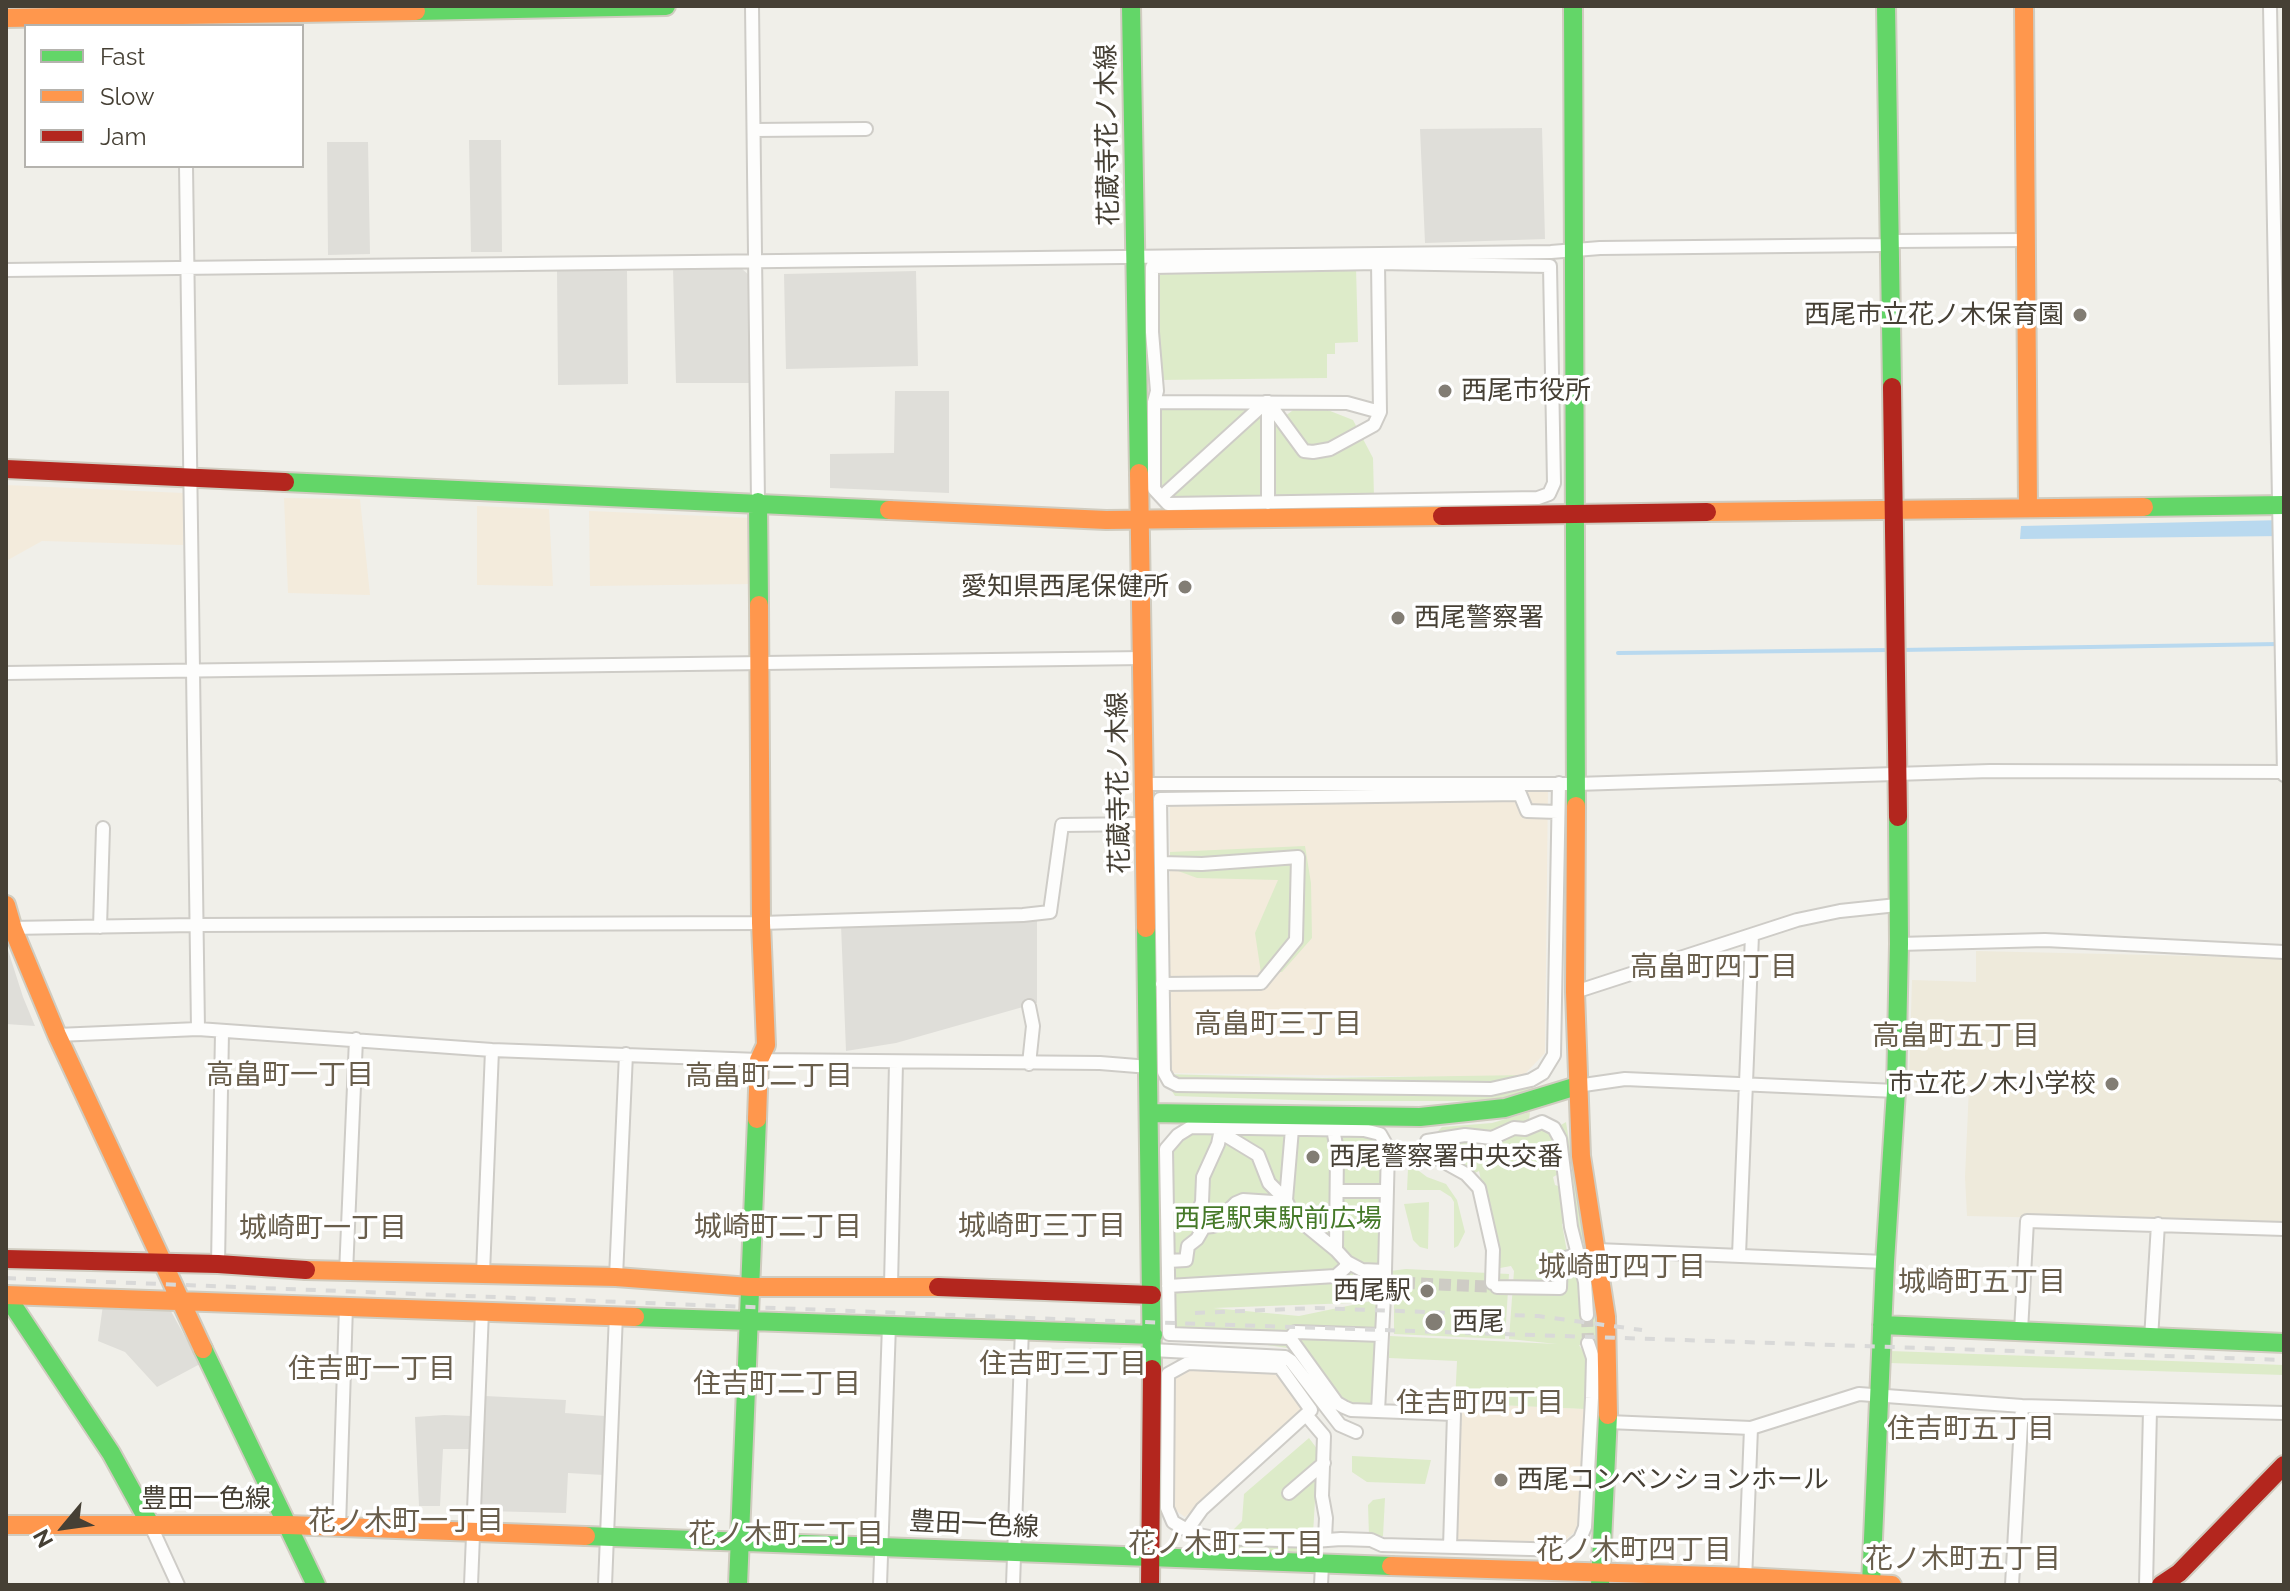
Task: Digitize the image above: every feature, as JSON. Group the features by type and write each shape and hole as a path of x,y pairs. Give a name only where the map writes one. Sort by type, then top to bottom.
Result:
{"street":[{"path":"6,18 666,6"},
{"path":"738,1585 759,1060 766,1045 761,923 752,6"},
{"name":"花蔵寺花ノ木線","path":"1131,6 1149,1113 1160,1290 1152,1342 1150,1585"},
{"path":"1573,6 1575,514 1568,784 1581,1156 1606,1317 1608,1422 1601,1580"},
{"path":"1871,1585 1896,1091 1899,944 1886,6"},
{"path":"2024,6 2028,508"},
{"path":"1145,784 1568,784 1990,771 2284,773 2270,6"},
{"path":"754,130 866,129"},
{"path":"186,168 198,1029"},
{"path":"6,270 1574,250 2025,240"},
{"path":"1267,402 1304,451 1330,449 1374,425 1380,412 1378,263"},
{"path":"1378,263 1550,266 1554,483 1549,494 1538,498 1168,504 1154,489 1154,402 1157,391 1152,332 1152,267 1378,263"},
{"path":"1154,402 1347,403 1380,412"},
{"path":"1267,402 1268,503"},
{"path":"1167,492 1267,402"},
{"path":"6,469 1141,520 2281,506"},
{"path":"6,673 1143,658"},
{"path":"1558,812 1527,811 1520,794 1160,800 1164,1072 1169,1081 1177,1085 1458,1091 1491,1089 1531,1080 1543,1073 1554,1055 1558,812 1568,784"},
{"path":"9,928 761,923 1050,912 1062,825 1145,824"},
{"path":"100,927 103,828"},
{"path":"1161,863 1202,864 1298,857 1296,940 1261,983 1162,984"},
{"path":"6,905 9,928 57,1035 161,1262 316,1585"},
{"path":"1575,992 1797,920 1840,911 1897,905"},
{"path":"1739,1255 1752,935"},
{"path":"1899,944 2045,940 2284,952"},
{"path":"1029,1006 1033,1026 1029,1064"},
{"path":"57,1035 198,1029 492,1050 759,1060 1100,1063 1149,1067"},
{"path":"218,1264 222,1032"},
{"path":"346,1273 356,1039"},
{"path":"483,1273 492,1050"},
{"path":"616,1277 626,1054"},
{"path":"891,1285 896,1063"},
{"path":"1149,1113 1420,1117 1465,1114 1505,1108 1577,1086 1625,1079 1896,1091"},
{"path":"1585,1288 1495,1285 1493,1250 1479,1188 1466,1174 1437,1158 1430,1142 1465,1135 1492,1138 1514,1128 1528,1128 1542,1122 1554,1128 1560,1139 1563,1180 1585,1288 1587,1315"},
{"path":"1221,1130 1258,1155 1269,1183 1286,1200 1295,1218 1347,1262 1362,1270 1385,1273 1388,1148 1383,1135 1364,1130 1221,1130 1191,1127 1178,1135 1166,1149 1168,1261 1160,1290 1169,1334 1290,1338"},
{"path":"1286,1200 1292,1129"},
{"path":"1333,1129 1337,1150 1336,1250"},
{"path":"1204,1227 1197,1214 1202,1202 1203,1177 1221,1130"},
{"path":"1337,1191 1387,1191"},
{"path":"1204,1227 1213,1226 1243,1200 1286,1200"},
{"path":"2021,1331 2027,1221 2284,1229"},
{"path":"2151,1339 2158,1224"},
{"path":"1168,1261 1186,1260 1188,1246 1204,1227"},
{"path":"1597,1250 1885,1262"},
{"path":"1560,1288 1561,1259 1577,1255"},
{"path":"6,1259 218,1264 346,1273 616,1277 750,1287 891,1285 1160,1290 1336,1276 1347,1262"},
{"path":"6,1295 1022,1328 1285,1357 1340,1425 1356,1432"},
{"path":"6,1295 111,1453 150,1524 178,1585"},
{"path":"1378,1411 1384,1296"},
{"path":"339,1527 346,1306"},
{"path":"471,1585 482,1311"},
{"path":"605,1585 616,1314"},
{"path":"880,1585 889,1325"},
{"path":"1882,1325 2284,1343"},
{"path":"1013,1585 1022,1328"},
{"path":"1290,1338 1295,1332 1382,1335"},
{"path":"1290,1338 1337,1403 1351,1410 1454,1414 1450,1547"},
{"path":"1187,1530 1202,1509 1311,1410 1280,1367 1188,1363 1168,1374 1167,1508 1173,1522 1187,1530 1214,1538 1314,1541 1325,1538 1371,1540 1382,1545 1561,1551 1573,1547 1585,1527 1593,1358 1588,1343"},
{"path":"1608,1422 1751,1428 1859,1394 2022,1406 2284,1413"},
{"path":"2012,1585 2022,1406"},
{"path":"2146,1585 2150,1410"},
{"path":"1307,1416 1324,1436 1322,1496 1326,1518 1325,1538"},
{"path":"1745,1581 1751,1428"},
{"path":"1289,1493 1324,1463"},
{"path":"2161,1585 2179,1573 2284,1465"},
{"name":"豊田一色線","path":"6,1525 288,1525 1322,1565 1454,1577 1892,1585"},
{"path":"1321,1585 1322,1565"}],"shaded area":[{"path":"1542,128 1545,239 1425,243 1420,129"},
{"path":"469,140 501,140 502,252 471,252"},
{"path":"327,142 368,142 370,254 328,255"},
{"path":"740,267 751,277 750,383 676,383 673,268"},
{"path":"557,271 627,271 628,384 558,385"},
{"path":"916,271 918,366 786,369 784,274"},
{"path":"895,391 949,391 949,493 830,488 830,454 894,453"},
{"path":"6,485 183,493 183,545 42,541 6,561"},
{"path":"284,498 360,499 370,595 288,593"},
{"path":"477,506 549,509 553,586 477,585"},
{"path":"589,511 753,518 753,584 590,586"},
{"path":"1548,786 1545,1053 1521,1078 1170,1073 1170,790"},
{"path":"1037,916 1037,1003 896,1043 846,1051 841,925"},
{"path":"6,944 23,997 35,1026 6,1024"},
{"name":"市立花ノ木小学校","path":"1976,951 2284,958 2284,1223 1967,1216 1965,1177 1969,1087 1909,1082 1912,980 1976,982"},
{"path":"167,1304 200,1364 157,1387 125,1352 98,1341 103,1305"},
{"path":"1187,1366 1277,1369 1308,1409 1185,1517 1171,1507 1173,1374"},
{"path":"485,1396 566,1400 565,1413 605,1416 604,1475 568,1473 566,1513 485,1511 480,1506"},
{"path":"1462,1403 1585,1409 1581,1526 1560,1545 1457,1540"},
{"path":"471,1416 471,1449 443,1449 440,1506 419,1506 415,1417"}],"green space":[{"path":"1356,267 1358,342 1335,343 1335,354 1327,354 1327,378 1159,380 1157,273"},
{"path":"1272,395 1273,425 1296,408 1320,407 1353,420 1373,458 1374,497 1275,499 1273,441 1272,508 1167,507 1150,493 1148,399"},
{"path":"1305,846 1311,883 1312,938 1282,972 1261,973 1255,933 1278,880 1197,878 1170,868 1170,852"},
{"path":"1161,1074 1322,1078 1529,1075 1534,1090 1489,1101 1324,1101 1175,1096"},
{"path":"1530,1112 1529,1120 1544,1117 1558,1123 1546,1130 1551,1134 1566,1122 1573,1166 1553,1177 1555,1185 1561,1187 1560,1180 1575,1168 1587,1242 1573,1246 1566,1222 1562,1224 1567,1252 1555,1256 1554,1283 1557,1258 1586,1245 1592,1283 1588,1284 1594,1284 1601,1347 1579,1345 1588,1359 1585,1409 1455,1403 1457,1361 1389,1358 1390,1336 1557,1344 1509,1339 1514,1271 1511,1266 1500,1268 1479,1171 1473,1174 1439,1157 1437,1132 1442,1127 1492,1123"},
{"name":"西尾駅東駅前広場","path":"1188,1131 1338,1132 1379,1138 1385,1148 1382,1272 1406,1269 1509,1274 1505,1339 1394,1334 1394,1292 1354,1290 1361,1276 1372,1273 1353,1273 1352,1303 1213,1308 1299,1316 1391,1297 1383,1417 1335,1407 1288,1348 1157,1329 1158,1304 1173,1305 1171,1149"},
{"path":"1409,1147 1419,1171 1446,1184 1457,1200 1465,1232 1454,1248 1454,1202 1451,1197 1440,1190 1407,1190"},
{"path":"1429,1202 1428,1249 1420,1247 1413,1240 1404,1204"},
{"path":"1890,1351 2284,1365 2284,1375 1889,1363"},
{"path":"1309,1438 1318,1450 1313,1534 1230,1533 1242,1521 1244,1494"},
{"path":"1352,1456 1431,1460 1425,1484 1367,1482 1352,1472"},
{"path":"1385,1498 1383,1536 1369,1536 1368,1505 1373,1500"},
{"path":"1198,1539 1310,1543 1310,1552 1195,1549"}],"water":[{"path":"2284,520 2284,536 2020,539 2021,526"}],"waterway":[{"path":"1900,650 2279,644"},
{"path":"1618,653 1891,650"}],"tunnel":[{"path":"1385,1282 1497,1287"},
{"path":"1587,1315 1588,1343"}],"railway":[{"path":"6,1278 1082,1320 2284,1360"},
{"path":"1195,1313 1315,1308 1538,1316 1642,1330"}],"traffic: fast":[{"path":"416,11 666,6"},
{"path":"1131,6 1139,473"},
{"path":"1573,6 1576,806"},
{"path":"1886,6 1892,387"},
{"path":"285,482 889,510"},
{"path":"758,502 759,605"},
{"path":"2144,507 2284,505"},
{"path":"1871,1585 1896,1091 1898,817"},
{"path":"1146,928 1152,1369"},
{"path":"1149,1113 1420,1117 1505,1108 1577,1086"},
{"path":"738,1585 757,1119"},
{"path":"6,1295 111,1453 150,1524"},
{"path":"635,1317 1153,1335"},
{"path":"1882,1325 2284,1343"},
{"path":"203,1349 316,1585"},
{"path":"1600,1585 1608,1415"},
{"path":"586,1536 1391,1566"}],"traffic: slow":[{"path":"2024,6 2028,508"},
{"path":"6,18 416,11"},
{"path":"1139,473 1146,928"},
{"path":"1707,512 2144,507"},
{"path":"889,510 1106,520 1442,516"},
{"path":"757,1119 759,1060 766,1045 761,923 759,605"},
{"path":"1576,806 1575,992 1581,1156 1606,1317 1608,1415"},
{"path":"6,905 57,1035 203,1349"},
{"path":"306,1270 616,1277 750,1287 938,1287"},
{"path":"6,1295 635,1317"},
{"path":"6,1525 288,1525 586,1536"},
{"path":"1391,1566 1745,1577 1892,1585"}],"traffic: jam":[{"path":"1892,387 1898,817"},
{"path":"6,469 285,482"},
{"path":"1442,516 1707,512"},
{"path":"6,1259 218,1264 306,1270"},
{"path":"938,1287 1152,1295"},
{"path":"1150,1585 1152,1369"},
{"path":"2161,1585 2179,1573 2284,1465"}],"place":[{"name":"西尾市立花ノ木保育園","path":"2080,315"},
{"name":"西尾市役所","path":"1445,391"},
{"name":"愛知県西尾保健所","path":"1185,587"},
{"name":"西尾警察署","path":"1398,618"},
{"name":"市立花ノ木小学校","path":"2112,1084"},
{"name":"西尾警察署中央交番","path":"1313,1157"},
{"name":"西尾駅","path":"1427,1291"},
{"name":"西尾","path":"1434,1322"},
{"name":"西尾コンベンションホール","path":"1501,1480"}],"district":[{"name":"高畠町四丁目","path":"1714,968"},
{"name":"高畠町三丁目","path":"1278,1025"},
{"name":"高畠町五丁目","path":"1956,1037"},
{"name":"高畠町一丁目","path":"290,1076"},
{"name":"高畠町二丁目","path":"769,1077"},
{"name":"城崎町三丁目","path":"1042,1227"},
{"name":"城崎町二丁目","path":"778,1228"},
{"name":"城崎町一丁目","path":"323,1229"},
{"name":"城崎町四丁目","path":"1622,1268"},
{"name":"城崎町五丁目","path":"1982,1283"},
{"name":"住吉町三丁目","path":"1063,1365"},
{"name":"住吉町一丁目","path":"372,1370"},
{"name":"住吉町二丁目","path":"777,1385"},
{"name":"住吉町四丁目","path":"1480,1404"},
{"name":"住吉町五丁目","path":"1971,1430"},
{"name":"花ノ木町一丁目","path":"406,1522"},
{"name":"花ノ木町二丁目","path":"786,1535"},
{"name":"花ノ木町三丁目","path":"1226,1545"},
{"name":"花ノ木町四丁目","path":"1634,1551"},
{"name":"花ノ木町五丁目","path":"1963,1560"}]}
